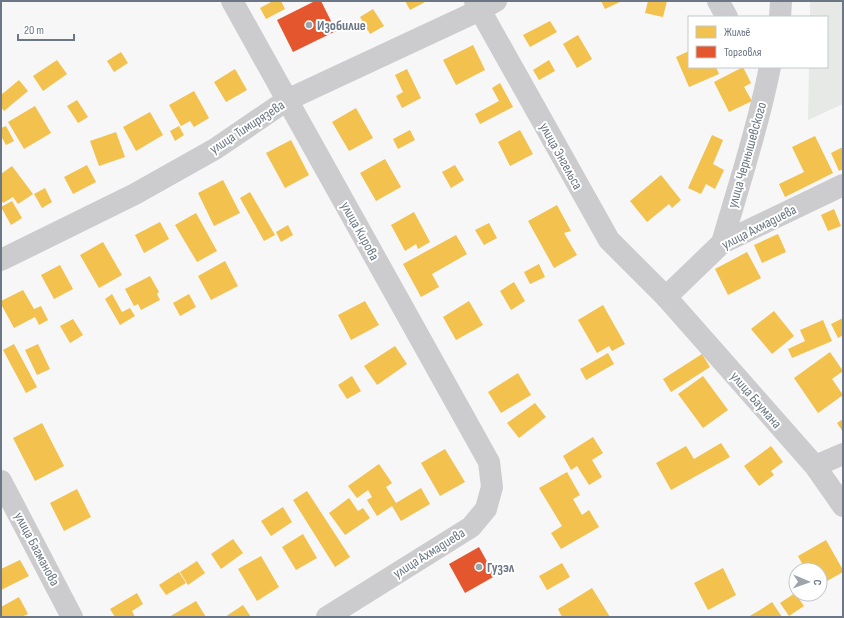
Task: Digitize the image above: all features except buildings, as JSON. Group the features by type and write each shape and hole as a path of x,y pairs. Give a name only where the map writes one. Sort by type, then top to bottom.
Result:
{"street":[{"name":"улица Кирова","path":"232,1 489,462"},
{"path":"718,1 727,16"},
{"path":"780,16 781,1"},
{"name":"улица Тимирязева","path":"1,260 135,194 215,149 287,100 483,4"},
{"name":"улица Энгельса","path":"483,4 609,240 666,297"},
{"name":"улица Чернышевского","path":"722,243 740,183 765,72"},
{"path":"740,183 742,205 748,214 756,219 771,219"},
{"name":"улица Ахмадиева","path":"666,297 722,243 843,185"},
{"name":"улица Баумана","path":"666,297 815,466 843,506"},
{"path":"815,466 843,454"},
{"name":"улица Ахмадиева","path":"327,617 471,527 486,509 492,487 489,462"},
{"name":"улица Багманова","path":"1,481 72,617"}],"shaded area":[{"path":"810,1 843,1 843,104 808,120 809,68 828,68 828,16 810,16"}],"place":[{"name":"Изобилие","path":"309,25"},
{"name":"Гузэл","path":"479,567"}]}
